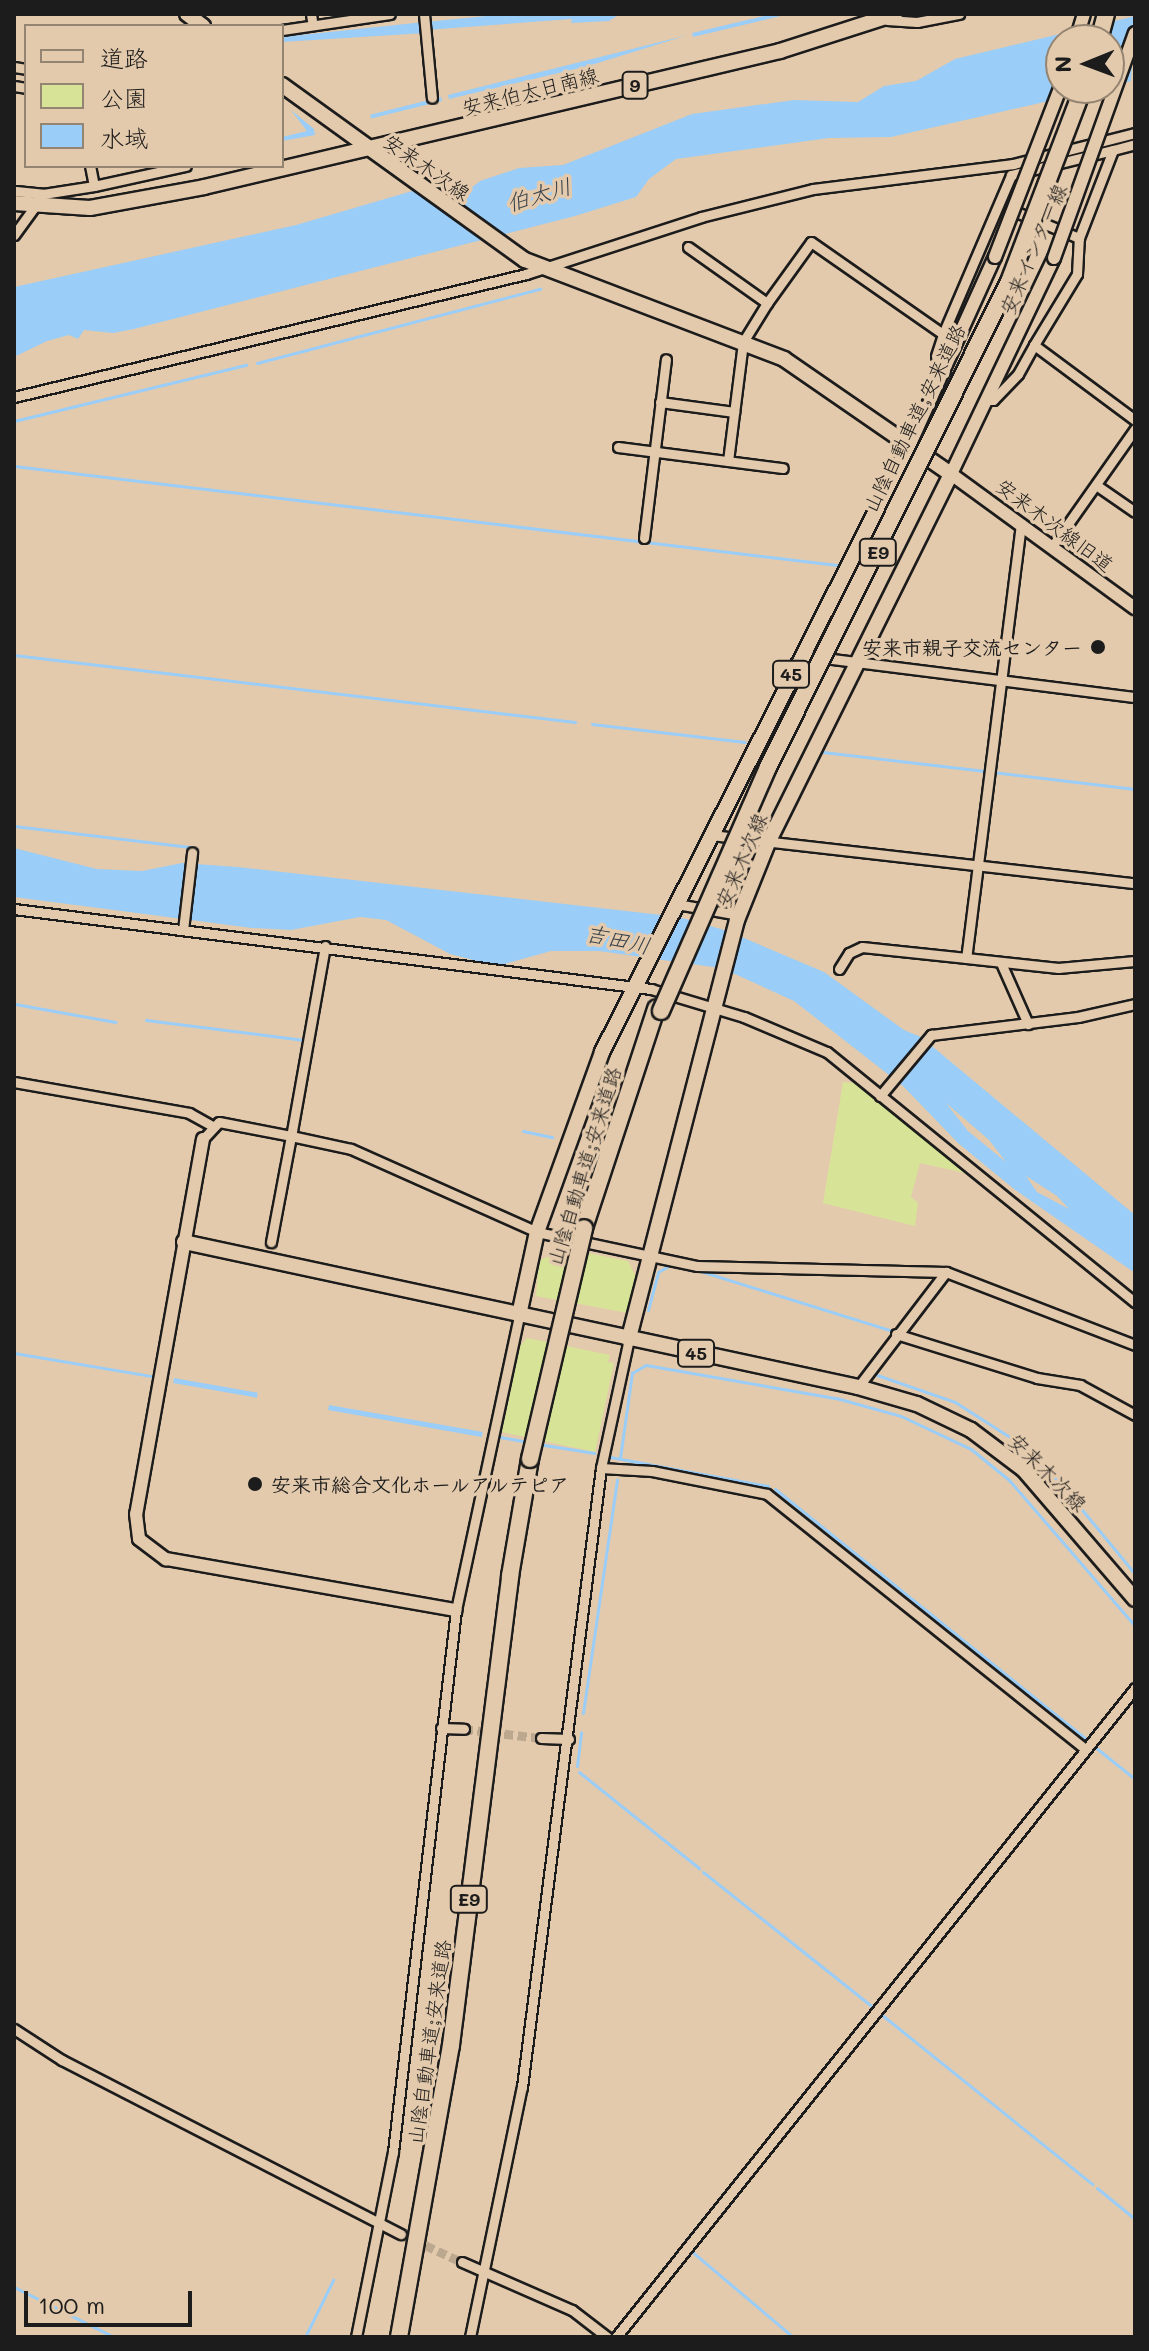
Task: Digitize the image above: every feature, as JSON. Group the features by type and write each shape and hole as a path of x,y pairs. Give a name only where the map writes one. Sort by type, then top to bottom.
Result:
{"highway":[{"name":"山陰自動車道;安来道路","path":"399,2337 451,2045 510,1576 533,1459 587,1228 658,1010 734,823 1003,279 1071,104"},
{"name":"山陰自動車道;安来道路","path":"658,1010 768,767 1009,282 1077,104"},
{"name":"山陰自動車道;安来道路","path":"406,2337 458,2046 533,1459"}],"main road":[{"name":"安来伯太日南線","path":"372,148 780,51 888,17"},
{"path":"284,86 372,148"},
{"name":"安来木次線","path":"284,168 372,148 525,260 542,269 743,342 809,373 951,474 770,838 738,918 713,1001 629,1339"},
{"name":"安来木次線","path":"14,194 34,207 121,204 282,168"},
{"name":"安来木次線","path":"519,1315 537,1232 582,1102 635,985 910,444"},
{"name":"安来木次線","path":"184,1242 858,1387 947,1417 1003,1453 1040,1487 1135,1599"}],"street":[{"path":"284,30 390,14"},
{"path":"424,14 432,98"},
{"path":"888,17 917,22 959,14"},
{"name":"安来インター線","path":"951,474 1054,258 1135,33"},
{"name":"安来インター線","path":"910,444 995,257 1054,104"},
{"path":"14,397 542,269 701,217 813,189 1012,170 1113,150 1135,133"},
{"path":"1012,170 1123,143 1135,144"},
{"path":"986,400 993,400 1018,374 1077,274 1079,238 1113,150"},
{"path":"90,168 94,186"},
{"path":"14,194 43,194 94,186 156,169"},
{"path":"945,371 936,356 943,334 1001,205 1012,170"},
{"path":"1001,205 1079,238"},
{"path":"14,235 34,207"},
{"path":"728,461 743,342 811,242 943,334"},
{"path":"688,247 767,303"},
{"path":"1034,345 1135,420"},
{"path":"644,538 666,359"},
{"path":"660,402 734,412"},
{"path":"1051,548 1135,429"},
{"path":"618,447 783,468"},
{"name":"安来木次線旧道","path":"951,474 1135,608"},
{"path":"1096,485 1135,512"},
{"path":"966,958 1021,524"},
{"path":"801,655 1135,697"},
{"path":"711,835 770,838 1135,883"},
{"path":"183,928 192,855"},
{"path":"676,905 738,918"},
{"path":"14,909 635,985 713,1001 813,1043 881,1094 1135,1302"},
{"path":"271,1242 325,946"},
{"path":"839,969 849,953 862,947 1058,968 1135,961"},
{"path":"1001,963 1028,1024"},
{"path":"881,1094 931,1035 970,1026 1028,1024 1135,1004"},
{"path":"14,1082 189,1113 211,1125 223,1122 351,1149 537,1232 649,1256 710,1267 946,1272 1135,1345"},
{"path":"211,1125 203,1139 136,1514 141,1544 166,1559 456,1610"},
{"path":"858,1387 946,1272"},
{"path":"356,2337 381,2225 410,2029 456,1610 519,1315"},
{"path":"896,1334 1037,1378 1080,1385 1135,1415"},
{"path":"470,2337 486,2273 522,2087 569,1739 601,1468 629,1339"},
{"path":"601,1468 652,1471 767,1494 1085,1749"},
{"path":"616,2337 1135,1688"},
{"path":"441,1728 464,1729"},
{"path":"541,1738 569,1739"},
{"path":"14,2029 62,2060 401,2234"},
{"path":"462,2262 572,2310 607,2337"}],"green space":[{"path":"843,1082 854,1083 970,1174 920,1163 911,1197 918,1203 915,1226 823,1203"},
{"path":"562,1248 628,1261 637,1279 628,1313 536,1296 539,1261"},
{"path":"527,1338 610,1355 608,1362 614,1363 595,1452 502,1432 520,1346"}],"water":[{"path":"506,14 620,14 609,21 571,23 572,19 427,30 426,22"},
{"path":"773,14 789,14 693,37 692,33"},
{"path":"1135,16 1131,81 1125,83 1125,24 1102,24"},
{"path":"424,22 425,33 284,42 284,37"},
{"path":"688,35 588,66 449,99 448,95"},
{"name":"伯太川","path":"1045,38 1045,102 891,137 829,138 676,159 649,179 636,197 575,216 134,329 113,333 84,330 78,339 69,335 47,341 14,357 14,287 296,225 443,182 469,190 480,181 519,168 563,165 692,114 794,100 858,102 884,86 916,81 955,59"},
{"path":"441,97 442,101 371,119 370,115"},
{"path":"291,110 314,129 315,135 284,141 284,137 307,131"},
{"name":"吉田川","path":"14,848 97,869 142,871 182,863 238,867 679,917 731,932 720,968 599,951 551,951 497,966 450,954 386,920 360,917 291,930 252,928 14,897"},
{"path":"737,935 824,972 904,1030 921,1037 1135,1215 1135,1273 1014,1189 958,1143 903,1086 794,1001 726,970","holes":["946,1103 989,1140 1006,1162 968,1131","1026,1176 1057,1196 1069,1209 1037,1192"]},
{"path":"174,1378 258,1393 257,1398 173,1383"},
{"path":"329,1405 483,1432 482,1437 328,1410"}],"waterway":[{"path":"257,363 540,289"},
{"path":"14,421 246,365"},
{"path":"14,466 837,565"},
{"path":"14,655 575,722"},
{"path":"592,724 745,742"},
{"path":"823,752 985,771"},
{"path":"992,772 1135,789"},
{"path":"14,826 190,847"},
{"path":"15,1004 115,1022"},
{"path":"146,1020 304,1040"},
{"path":"523,1131 552,1137"},
{"path":"648,1310 658,1272 670,1265"},
{"path":"697,1270 896,1332"},
{"path":"14,1353 152,1376"},
{"path":"620,1458 632,1373 646,1365 836,1398 901,1416 971,1449 1009,1480 1135,1626"},
{"path":"877,1375 955,1402 1019,1443 1060,1483 1135,1574"},
{"path":"500,1437 527,1442"},
{"path":"538,1444 594,1453"},
{"path":"610,1457 768,1486"},
{"path":"583,1713 617,1479"},
{"path":"775,1489 1086,1739"},
{"path":"577,1766 581,1732"},
{"path":"1095,1747 1135,1779"},
{"path":"579,1772 699,1868"},
{"path":"703,1872 874,2008"},
{"path":"793,2337 683,2244 873,2008"},
{"path":"882,2015 1092,2184"},
{"path":"1097,2188 1135,2219"},
{"path":"305,2337 333,2280"},
{"path":"14,2287 114,2337"}],"tunnel":[{"path":"464,1729 541,1738"},
{"path":"401,2234 462,2262"}],"place":[{"name":"安来市親子交流センター","path":"1098,647"},
{"name":"安来市総合文化ホールアルテピア","path":"255,1484"}]}
